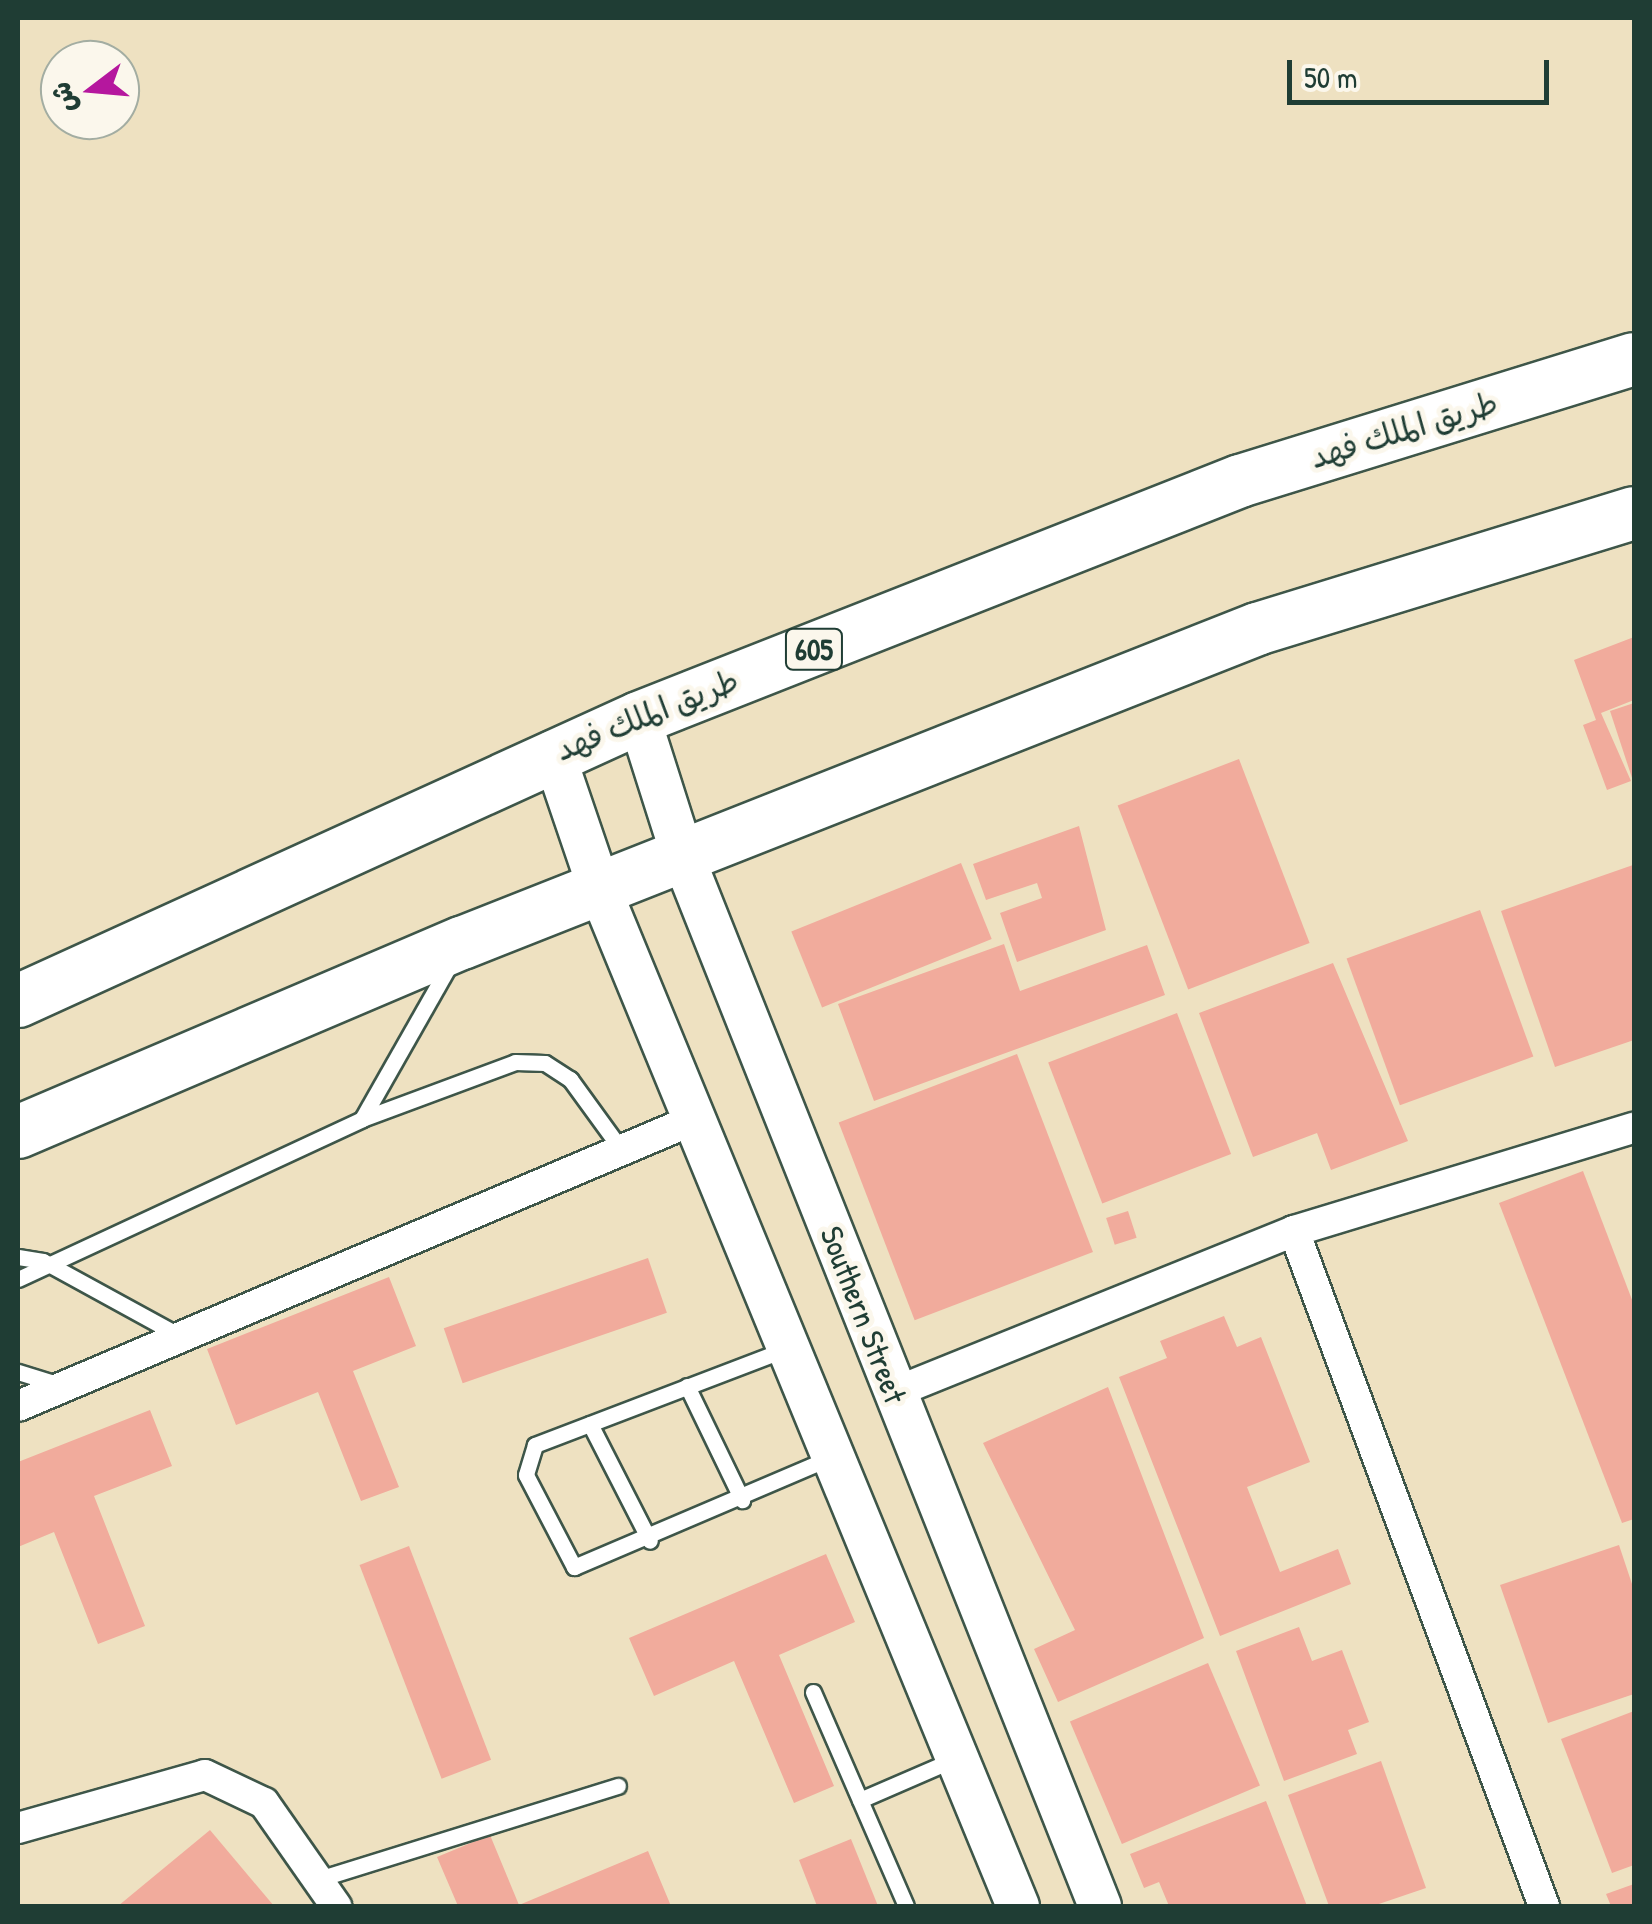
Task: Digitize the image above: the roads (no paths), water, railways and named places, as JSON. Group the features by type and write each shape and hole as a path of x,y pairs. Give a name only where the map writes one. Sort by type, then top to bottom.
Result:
{"highway":[{"name":"طريق الملك فهد","path":"18,1000 553,752 1240,481 1634,359"},
{"path":"18,1132 462,943 1257,629 1634,513"}],"main road":[{"name":"Southern Street","path":"639,718 683,857 1100,1906"},
{"path":"553,752 600,890 1018,1906"}],"street":[{"path":"18,1406 695,1120"},
{"path":"893,1393 1294,1231 1634,1128"},
{"path":"1294,1231 1544,1906"},
{"path":"18,1831 205,1775 264,1803 322,1878 336,1906"}],"lane":[{"path":"362,1120 462,943"},
{"path":"18,1279 43,1261 362,1120 516,1062 545,1063 570,1079 622,1152"},
{"path":"18,1257 43,1261 182,1337"},
{"path":"786,1349 590,1424 526,1456 560,1556 574,1568 595,1566 832,1457"},
{"path":"18,1372 64,1386"},
{"path":"687,1386 742,1500"},
{"path":"590,1424 650,1541"},
{"path":"813,1692 906,1906"},
{"path":"860,1800 958,1758"},
{"path":"322,1878 618,1786"}]}
